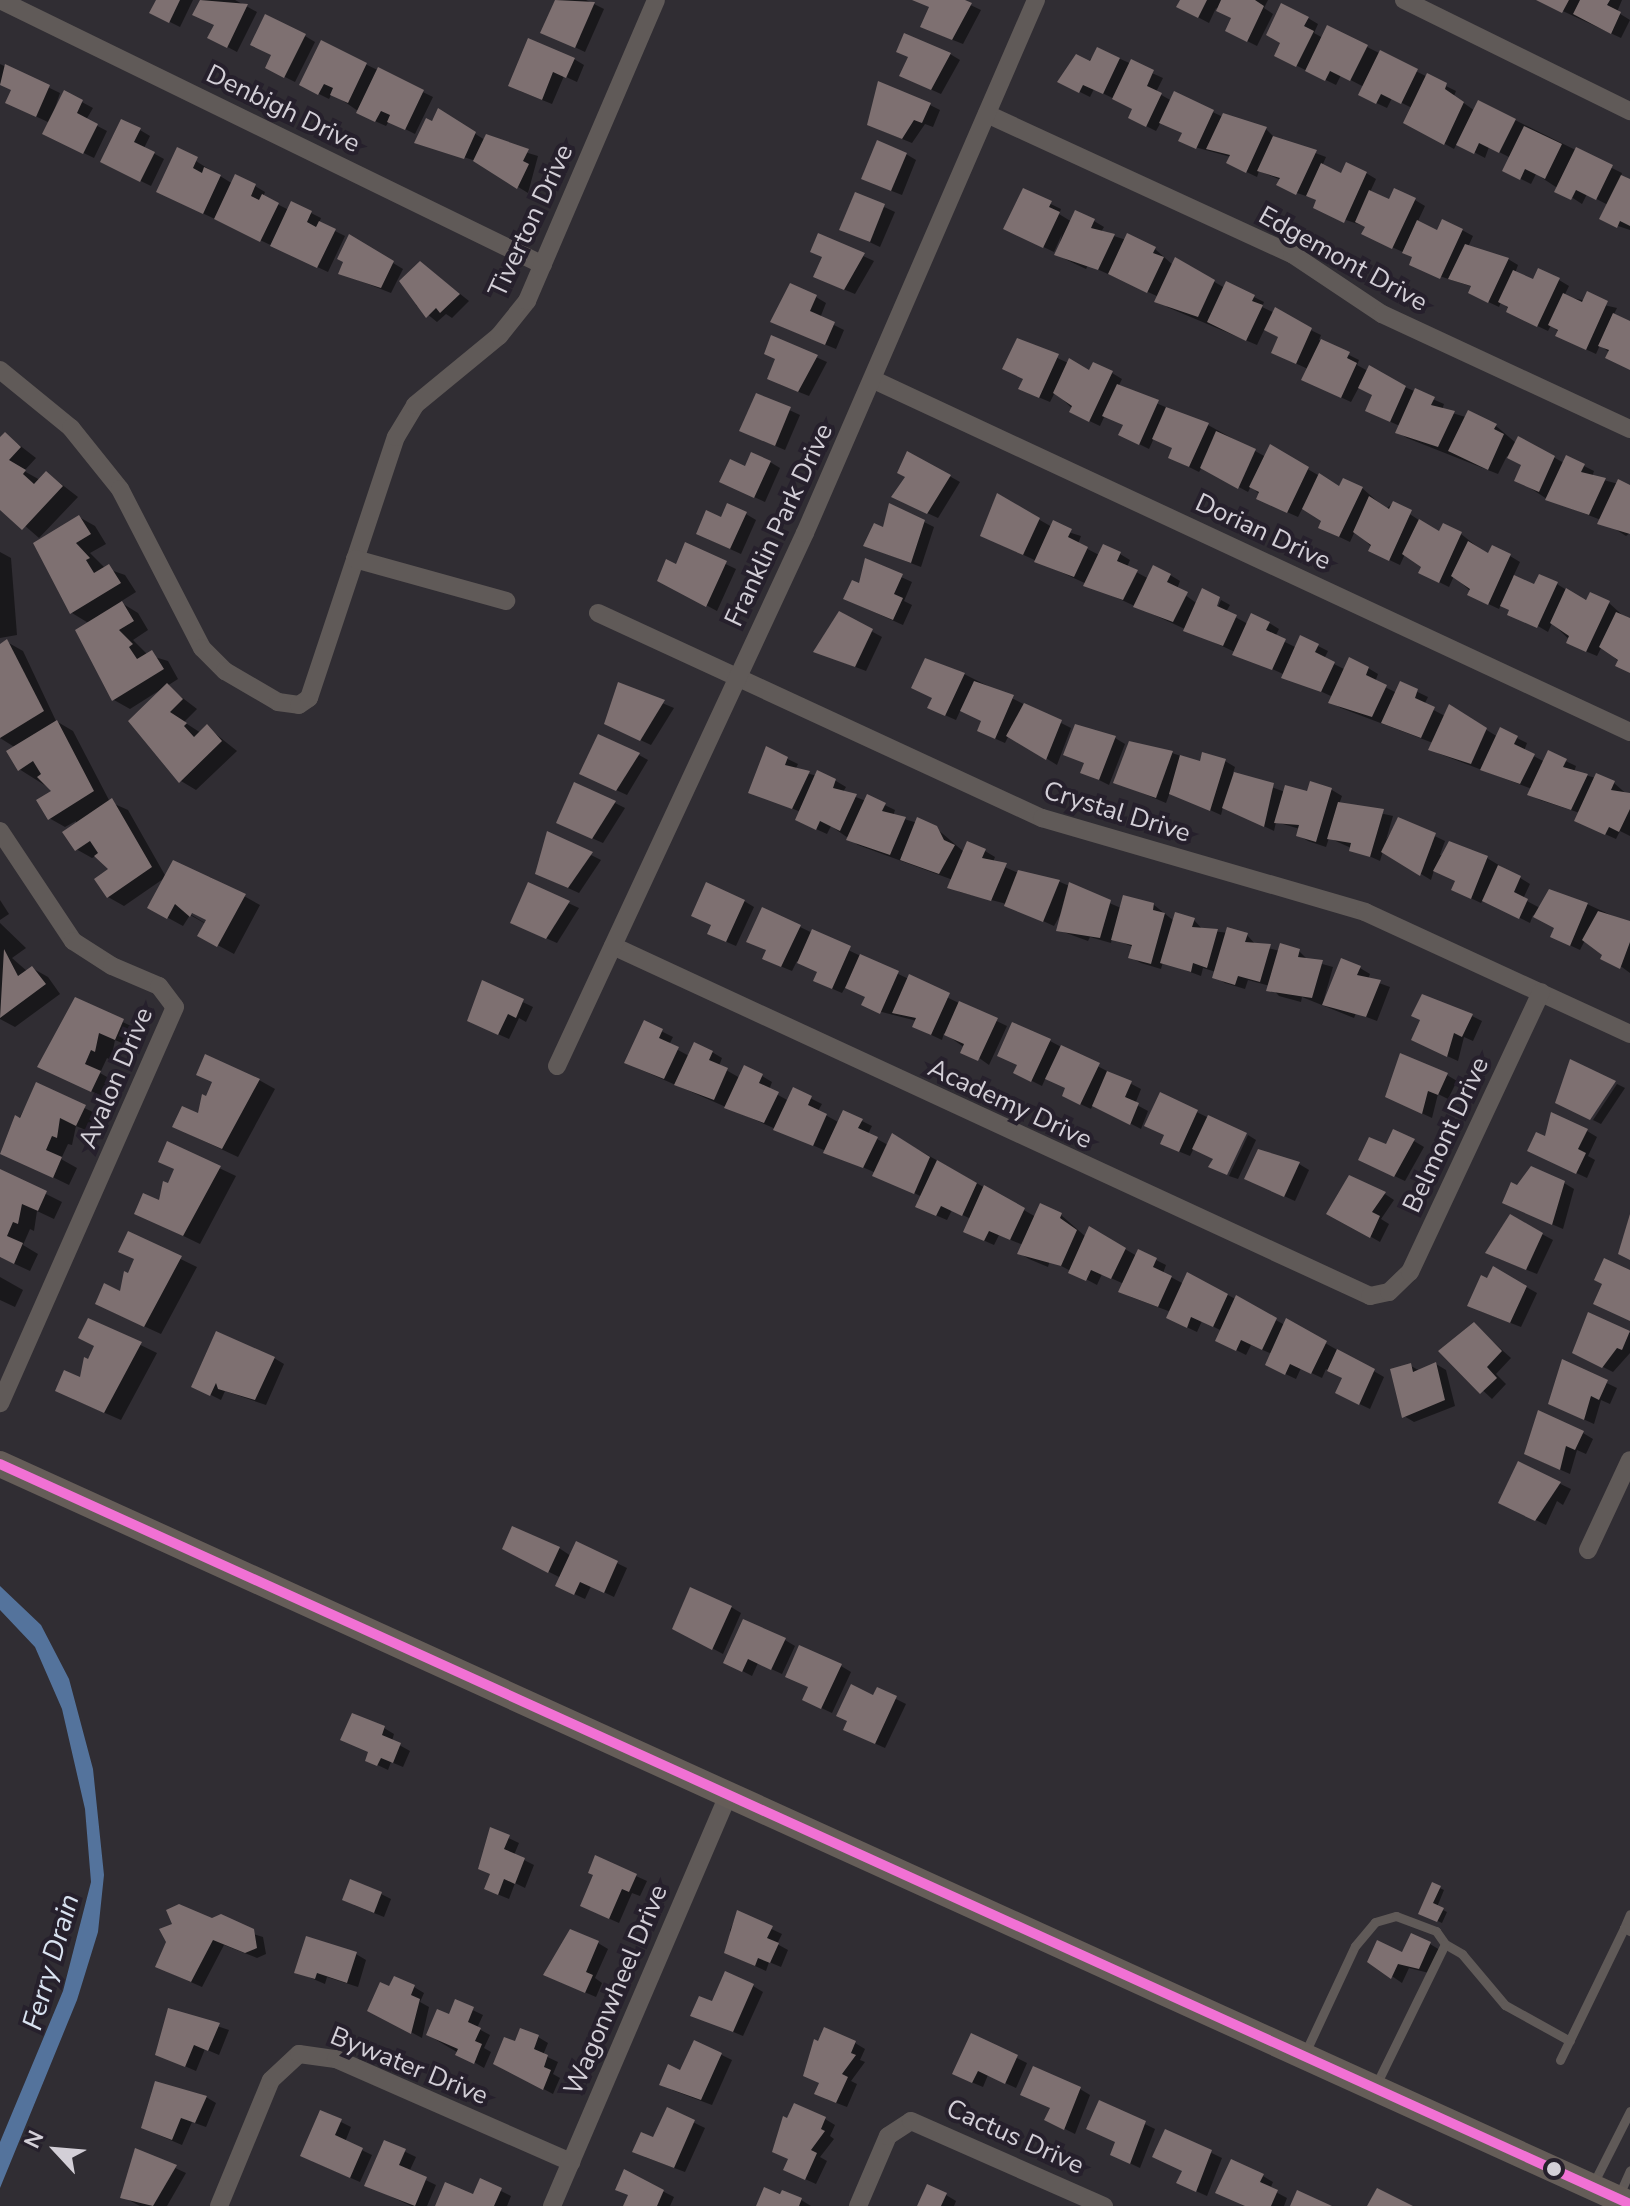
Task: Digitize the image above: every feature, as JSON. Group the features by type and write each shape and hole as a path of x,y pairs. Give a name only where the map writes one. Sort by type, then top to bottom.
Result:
{"main road":[{"path":"0,1464 1624,2201"}],"street":[{"name":"Denbigh Drive","path":"0,0 543,265"},
{"name":"Tiverton Drive","path":"0,370 50,408 104,467 135,515 202,648 225,671 278,702 299,705 309,698 403,423 432,389 514,319 543,265 656,0"},
{"name":"Franklin Park Drive","path":"557,1066 874,380 1036,0"},
{"path":"1404,0 1630,111"},
{"name":"Edgemont Drive","path":"987,114 1292,254 1382,314 1630,429"},
{"name":"Dorian Drive","path":"874,380 1630,732"},
{"path":"355,559 506,601"},
{"name":"Crystal Drive","path":"598,613 1042,818 1365,912 1630,1034"},
{"name":"Avalon Drive","path":"0,831 73,941 103,962 159,986 175,1007 0,1403"},
{"name":"Academy Drive","path":"613,946 1344,1288 1370,1296 1389,1292"},
{"name":"Belmont Drive","path":"1389,1292 1410,1272 1541,992"},
{"path":"1588,1550 1630,1460"},
{"name":"Wagonwheel Drive","path":"552,2206 728,1795"},
{"name":"Bywater Drive","path":"219,2206 271,2080 299,2054 336,2059 571,2162"},
{"name":"Cactus Drive","path":"858,2206 888,2136 904,2122 925,2125 1104,2206"}],"lane":[{"path":"1560,2060 1627,1929 1630,1914"},
{"path":"1303,2056 1355,1946 1375,1922 1396,1916 1436,1931 1445,1944 1462,1954 1505,2005 1570,2041"},
{"path":"1374,2088 1445,1944"},
{"path":"1592,2186 1630,2111"},
{"path":"1624,2201 1630,2170"}],"water":[{"name":"Ferry Drain","path":"0,1586 41,1625 69,1679 93,1769 104,1875 98,1932 77,2000 0,2188 0,2142 63,1991 91,1882 85,1809 62,1709 35,1647 0,1610"}],"building":[{"path":"156,0 180,0 169,23 149,13"},
{"path":"200,0 248,4 227,48 207,38 214,25 192,15"},
{"path":"555,0 595,2 575,48 540,33"},
{"path":"912,0 965,0 972,3 952,40 920,27 929,7"},
{"path":"1180,0 1207,0 1198,18 1176,7"},
{"path":"1221,0 1255,0 1264,6 1247,42 1225,31 1231,18 1216,11"},
{"path":"1536,0 1569,0 1562,13"},
{"path":"1580,0 1610,0 1607,5 1621,12 1611,34 1573,14"},
{"path":"1281,3 1309,17 1304,26 1314,31 1296,67 1274,56 1280,43 1266,35"},
{"path":"265,14 306,34 284,78 265,68 271,55 250,45"},
{"path":"1327,25 1368,45 1350,81 1330,71 1325,81 1305,71"},
{"path":"904,33 951,53 931,90 899,76 908,57 896,52"},
{"path":"528,38 575,58 566,78 553,72 542,100 508,86"},
{"path":"321,40 367,63 348,103 330,95 333,88 324,84 318,95 299,85"},
{"path":"1097,47 1120,58 1103,94 1083,85 1079,93 1057,82 1076,54 1090,61"},
{"path":"1380,50 1418,69 1401,104 1381,94 1376,104 1358,95"},
{"path":"1131,59 1154,70 1147,86 1162,93 1146,127 1128,118 1132,109 1112,99"},
{"path":"5,64 50,85 36,117 5,103 11,90 0,85"},
{"path":"378,67 424,90 405,130 387,122 390,115 381,111 375,122 356,113"},
{"path":"1427,73 1447,83 1445,89 1464,102 1444,145 1403,123"},
{"path":"878,81 931,103 922,123 914,120 902,139 867,125"},
{"path":"64,90 83,100 77,113 98,124 83,154 42,134"},
{"path":"1174,91 1214,110 1196,149 1178,141 1182,133 1159,123"},
{"path":"1478,100 1516,119 1499,153 1479,143 1474,154 1456,145"},
{"path":"438,108 476,132 464,159 414,143 426,118 432,121"},
{"path":"1223,113 1267,127 1246,173 1226,163 1230,155 1206,149"},
{"path":"121,119 141,128 134,142 155,152 140,182 100,162"},
{"path":"1524,126 1562,144 1545,179 1525,169 1520,180 1502,171"},
{"path":"486,134 529,149 523,161 529,164 517,189 473,161"},
{"path":"1273,136 1317,150 1296,195 1276,185 1280,178 1257,171"},
{"path":"877,140 907,153 891,191 861,179"},
{"path":"177,147 198,157 193,168 202,173 204,167 221,175 203,214 156,192"},
{"path":"1576,147 1613,165 1596,200 1576,190 1571,200 1554,192"},
{"path":"1346,162 1367,172 1344,223 1313,208 1316,200 1306,196 1321,163 1341,173"},
{"path":"235,174 256,184 251,196 259,200 262,194 279,203 260,242 214,219"},
{"path":"1621,175 1630,179 1630,226 1620,221 1617,228 1599,219"},
{"path":"1023,188 1052,201 1049,207 1060,212 1043,248 1003,229"},
{"path":"1394,188 1416,198 1392,249 1361,234 1365,227 1355,222 1369,190 1389,199"},
{"path":"855,192 885,204 870,242 839,230"},
{"path":"291,201 312,211 307,222 316,227 319,221 336,229 317,268 270,246"},
{"path":"1075,210 1095,219 1091,228 1115,234 1098,270 1054,255"},
{"path":"1442,219 1463,229 1440,279 1409,265 1412,257 1402,253 1417,220 1437,230"},
{"path":"818,233 865,253 844,290 813,277 822,257 810,252"},
{"path":"1127,233 1156,247 1153,253 1164,257 1147,293 1108,274"},
{"path":"349,234 394,261 381,288 338,274 343,262 337,259"},
{"path":"1465,244 1509,258 1488,303 1468,293 1471,286 1448,279"},
{"path":"1175,257 1215,280 1198,317 1154,302"},
{"path":"420,261 460,294 440,313 436,308 426,318 399,281"},
{"path":"1538,268 1560,278 1537,327 1506,312 1508,307 1498,302 1513,270 1533,279"},
{"path":"1226,281 1255,295 1252,301 1263,305 1246,341 1207,322"},
{"path":"790,283 817,295 810,311 835,322 825,345 770,322"},
{"path":"1587,291 1608,301 1586,350 1555,336 1558,330 1548,325 1563,293 1582,302"},
{"path":"1275,307 1312,328 1296,364 1271,353 1278,337 1264,330"},
{"path":"1613,313 1630,321 1630,370 1605,358 1609,350 1598,346"},
{"path":"771,335 818,355 798,392 767,379 775,359 764,354"},
{"path":"1017,338 1059,354 1039,398 1018,389 1023,379 1002,369"},
{"path":"1321,339 1350,352 1347,358 1357,363 1341,398 1301,380"},
{"path":"1069,358 1089,370 1093,362 1113,371 1089,422 1069,412 1072,406 1053,393"},
{"path":"1369,365 1406,386 1390,422 1365,411 1372,395 1358,388"},
{"path":"1117,384 1159,400 1139,445 1118,435 1123,425 1102,416"},
{"path":"1415,388 1435,397 1431,405 1455,411 1438,447 1395,433"},
{"path":"756,393 791,407 775,446 739,431"},
{"path":"1166,407 1209,423 1189,467 1168,458 1172,448 1152,439"},
{"path":"1468,410 1497,424 1494,429 1504,434 1488,470 1448,451"},
{"path":"1216,431 1256,449 1238,489 1200,468"},
{"path":"5,432 21,447 9,460 26,470 23,474 34,484 46,471 63,486 22,530 0,510 0,437"},
{"path":"1518,436 1555,456 1539,492 1514,481 1521,465 1507,458"},
{"path":"1270,444 1309,467 1287,513 1256,499 1259,492 1249,487"},
{"path":"907,451 951,475 927,514 891,497 905,477 897,473"},
{"path":"751,452 771,461 754,498 719,482 730,459 745,466"},
{"path":"1566,455 1585,464 1581,472 1606,478 1589,515 1545,500"},
{"path":"1319,473 1339,486 1343,478 1363,487 1339,537 1318,528 1321,521 1302,509"},
{"path":"1618,479 1630,485 1630,534 1597,524"},
{"path":"997,493 1040,518 1023,555 980,536"},
{"path":"1369,496 1389,509 1393,501 1412,510 1389,561 1368,551 1371,545 1353,532"},
{"path":"727,503 747,512 730,549 696,534 706,510 721,517"},
{"path":"889,503 925,520 911,563 863,546 874,523 883,527"},
{"path":"79,515 91,534 76,543 90,558 86,560 94,573 109,564 121,583 70,614 33,543"},
{"path":"1419,519 1439,531 1443,523 1462,532 1439,583 1418,573 1421,567 1402,554"},
{"path":"1053,520 1072,529 1068,537 1088,547 1074,577 1034,562"},
{"path":"1468,541 1488,553 1492,545 1511,554 1488,605 1467,595 1470,589 1451,576"},
{"path":"685,542 727,561 706,607 657,581 666,559 676,564"},
{"path":"1103,544 1121,552 1117,561 1138,570 1123,600 1083,586"},
{"path":"865,558 903,574 894,594 903,598 893,620 843,599 852,580 859,583"},
{"path":"1153,565 1171,574 1167,582 1188,592 1173,622 1133,607"},
{"path":"1539,574 1558,582 1537,628 1507,615 1509,610 1500,606 1514,575 1534,584"},
{"path":"1202,588 1220,597 1217,606 1237,615 1223,646 1183,631"},
{"path":"1566,588 1586,600 1590,592 1610,601 1586,652 1566,643 1569,636 1550,623"},
{"path":"122,601 134,621 119,630 133,644 129,647 137,659 152,650 164,669 112,701 75,630"},
{"path":"839,611 873,629 855,667 813,652"},
{"path":"1616,612 1630,618 1630,673 1615,666 1618,660 1599,647"},
{"path":"1251,613 1270,622 1266,630 1286,639 1272,670 1232,655"},
{"path":"1300,635 1319,644 1315,652 1335,662 1321,692 1281,678"},
{"path":"7,639 44,711 0,738 0,644"},
{"path":"1349,657 1369,667 1366,675 1387,685 1372,717 1328,703"},
{"path":"925,658 965,673 945,716 927,708 932,698 911,688"},
{"path":"974,681 1014,695 995,739 977,731 981,721 960,711"},
{"path":"1400,681 1418,689 1415,698 1435,707 1421,738 1381,723"},
{"path":"618,682 665,700 640,741 604,724"},
{"path":"167,683 183,699 170,712 187,723 184,726 194,737 207,724 222,741 179,783 128,721"},
{"path":"1024,703 1062,720 1046,760 1006,736"},
{"path":"1449,704 1487,728 1471,764 1428,750"},
{"path":"57,720 94,791 48,820 36,800 51,791 37,777 41,774 33,761 18,771 6,751"},
{"path":"1075,724 1116,736 1099,780 1080,773 1084,763 1063,755"},
{"path":"1500,727 1518,736 1514,744 1535,754 1520,784 1480,770"},
{"path":"598,734 640,753 616,791 579,774"},
{"path":"1129,741 1173,751 1156,798 1113,783"},
{"path":"766,746 788,757 785,765 810,771 792,809 748,793"},
{"path":"1548,750 1567,759 1563,767 1588,774 1571,810 1527,795"},
{"path":"1202,752 1226,759 1210,811 1169,794 1180,755 1200,761"},
{"path":"817,770 836,779 833,788 857,794 840,831 820,821 816,830 795,820"},
{"path":"1234,772 1274,783 1264,827 1222,808"},
{"path":"1596,773 1615,781 1611,790 1630,793 1630,809 1619,832 1609,827 1605,835 1574,821"},
{"path":"1310,781 1332,788 1316,842 1296,836 1299,825 1274,823 1285,785 1307,791"},
{"path":"574,782 616,801 592,839 556,823"},
{"path":"867,794 886,803 882,811 906,817 890,855 846,840"},
{"path":"112,798 152,867 107,898 94,879 108,869 94,856 98,853 90,841 75,851 62,832"},
{"path":"1338,802 1384,809 1370,857 1349,851 1351,843 1327,839"},
{"path":"917,817 937,826 944,840 955,845 939,874 900,860"},
{"path":"1398,817 1436,833 1420,876 1381,852"},
{"path":"547,831 593,852 568,888 535,874"},
{"path":"967,841 986,849 982,858 1007,863 991,901 947,888"},
{"path":"1449,841 1488,856 1471,899 1451,890 1455,881 1433,871"},
{"path":"173,860 246,894 217,947 197,936 206,920 192,913 190,917 175,904 167,919 147,908"},
{"path":"1498,865 1521,876 1514,892 1528,899 1519,919 1482,901"},
{"path":"1018,870 1060,880 1043,922 1004,906"},
{"path":"528,882 570,901 546,939 510,923"},
{"path":"706,882 745,900 726,942 707,934 711,925 691,916"},
{"path":"1069,882 1111,900 1100,938 1056,931"},
{"path":"1549,889 1588,903 1570,946 1550,937 1554,928 1533,917"},
{"path":"1123,895 1154,903 1153,910 1165,913 1151,964 1128,958 1132,945 1111,940"},
{"path":"762,907 801,925 781,967 762,959 766,950 746,942"},
{"path":"1598,911 1630,921 1630,942 1620,969 1600,959 1602,955 1582,940"},
{"path":"1175,912 1195,918 1192,927 1218,929 1207,968 1193,963 1191,972 1160,963"},
{"path":"1227,927 1248,933 1245,942 1271,944 1260,982 1238,976 1235,985 1212,978"},
{"path":"812,929 851,946 832,989 813,981 817,972 797,963"},
{"path":"1280,943 1300,949 1298,957 1323,960 1312,998 1266,991"},
{"path":"4,949 18,976 32,966 46,984 0,1018"},
{"path":"860,954 899,971 880,1014 861,1005 865,997 845,988"},
{"path":"1341,958 1361,966 1357,975 1381,980 1366,1017 1322,1005"},
{"path":"909,974 950,993 931,1035 912,1027 916,1018 892,1013"},
{"path":"482,980 524,999 516,1018 508,1014 498,1035 467,1021"},
{"path":"1422,994 1473,1014 1462,1037 1454,1033 1447,1057 1411,1040 1420,1020 1411,1016"},
{"path":"75,997 124,1019 115,1040 99,1033 95,1052 91,1050 85,1064 101,1071 91,1092 37,1067"},
{"path":"959,1001 998,1018 978,1061 960,1053 964,1044 944,1035"},
{"path":"644,1020 663,1029 659,1038 679,1047 664,1079 624,1063"},
{"path":"1012,1022 1051,1039 1031,1082 1013,1073 1017,1065 997,1056"},
{"path":"694,1042 713,1051 709,1060 728,1068 714,1100 674,1085"},
{"path":"1061,1045 1100,1063 1080,1105 1062,1096 1065,1088 1045,1079"},
{"path":"1400,1053 1448,1073 1438,1095 1428,1091 1422,1114 1385,1097"},
{"path":"205,1054 260,1079 222,1149 172,1127 182,1106 198,1113 202,1094 206,1096 212,1082 196,1075"},
{"path":"1570,1059 1616,1081 1590,1120 1555,1103"},
{"path":"744,1065 763,1074 759,1083 779,1092 764,1123 724,1108"},
{"path":"1107,1071 1132,1081 1125,1097 1139,1103 1130,1125 1092,1106"},
{"path":"36,1082 86,1105 76,1126 60,1118 57,1138 52,1136 46,1150 62,1157 53,1178 0,1154 15,1115 20,1118"},
{"path":"793,1087 812,1096 808,1105 827,1114 813,1146 773,1130"},
{"path":"1160,1092 1198,1110 1179,1152 1160,1144 1164,1135 1144,1126"},
{"path":"843,1110 863,1119 858,1128 878,1137 863,1168 823,1153"},
{"path":"1551,1112 1588,1129 1578,1149 1586,1153 1576,1174 1527,1151 1536,1132 1545,1136"},
{"path":"1208,1115 1247,1133 1227,1175 1208,1167 1213,1159 1192,1149"},
{"path":"1393,1129 1415,1139 1394,1177 1358,1160 1369,1137 1386,1144"},
{"path":"892,1133 930,1157 914,1194 872,1176"},
{"path":"167,1141 221,1166 183,1236 134,1214 143,1193 159,1200 163,1181 168,1183 174,1169 158,1162"},
{"path":"1258,1149 1300,1162 1284,1197 1244,1179"},
{"path":"937,1160 977,1183 962,1216 941,1206 936,1216 915,1207"},
{"path":"1531,1166 1565,1181 1552,1225 1502,1203 1511,1182 1517,1185"},
{"path":"0,1169 47,1191 38,1211 22,1204 18,1224 13,1222 7,1236 23,1243 14,1264 0,1257"},
{"path":"1349,1175 1386,1192 1372,1212 1380,1216 1370,1238 1326,1214"},
{"path":"984,1185 1025,1208 1010,1240 989,1231 984,1241 963,1232"},
{"path":"1040,1203 1062,1213 1060,1218 1077,1230 1061,1266 1017,1254"},
{"path":"1510,1214 1543,1233 1526,1270 1485,1253"},
{"path":"1630,1214 1630,1260 1618,1254"},
{"path":"1089,1226 1126,1248 1111,1279 1091,1270 1086,1281 1068,1273"},
{"path":"128,1231 182,1256 144,1327 95,1304 104,1283 120,1291 124,1271 128,1273 134,1259 118,1252"},
{"path":"1138,1249 1157,1258 1153,1267 1172,1276 1158,1307 1118,1292"},
{"path":"1604,1258 1630,1270 1630,1321 1593,1304 1602,1284 1594,1280"},
{"path":"1493,1266 1527,1286 1510,1323 1467,1306 1481,1275 1487,1278"},
{"path":"1187,1272 1228,1294 1213,1327 1191,1317 1187,1328 1166,1318"},
{"path":"1236,1295 1277,1318 1262,1350 1241,1340 1236,1351 1215,1341"},
{"path":"1588,1312 1630,1331 1622,1350 1617,1348 1602,1368 1572,1353"},
{"path":"88,1318 142,1342 104,1413 55,1391 64,1370 80,1377 84,1357 88,1359 94,1346 78,1338"},
{"path":"1286,1318 1327,1341 1311,1374 1290,1364 1285,1375 1265,1365"},
{"path":"1474,1322 1502,1351 1487,1367 1497,1378 1480,1394 1438,1351"},
{"path":"216,1331 275,1357 255,1400 218,1389 216,1383 210,1396 191,1387"},
{"path":"1337,1349 1375,1369 1359,1405 1335,1393 1342,1378 1327,1371"},
{"path":"1562,1359 1608,1380 1599,1400 1591,1396 1584,1420 1548,1404"},
{"path":"1436,1362 1445,1400 1402,1418 1390,1369 1411,1363 1413,1372"},
{"path":"1538,1410 1584,1431 1575,1450 1566,1446 1560,1470 1524,1454"},
{"path":"1518,1461 1561,1482 1535,1521 1498,1503"},
{"path":"512,1526 560,1547 548,1573 502,1549"},
{"path":"576,1541 618,1561 604,1593 580,1582 574,1595 555,1586"},
{"path":"690,1587 732,1606 712,1650 672,1629"},
{"path":"743,1619 786,1638 771,1670 748,1659 742,1672 723,1663"},
{"path":"799,1645 842,1664 821,1709 802,1700 808,1687 785,1677"},
{"path":"851,1684 873,1695 877,1687 897,1696 875,1744 843,1730 847,1721 836,1716"},
{"path":"352,1713 385,1726 382,1735 401,1743 393,1763 381,1758 377,1766 365,1761 368,1752 340,1740"},
{"path":"490,1827 510,1835 504,1849 525,1858 515,1884 504,1879 498,1895 484,1889 490,1874 478,1869"},
{"path":"595,1855 637,1874 629,1892 622,1889 609,1919 580,1906 593,1875 588,1873"},
{"path":"350,1879 382,1892 374,1913 342,1900"},
{"path":"1432,1882 1441,1886 1433,1903 1444,1908 1437,1922 1418,1914"},
{"path":"179,1904 212,1918 221,1914 254,1929 257,1948 245,1953 213,1940 191,1982 155,1967 166,1942 159,1929 172,1924 166,1910"},
{"path":"737,1910 773,1926 767,1938 779,1943 770,1963 758,1958 755,1966 724,1953"},
{"path":"570,1929 599,1941 586,1972 593,1975 585,1993 543,1975"},
{"path":"1411,1933 1431,1942 1419,1969 1398,1964 1391,1979 1367,1962 1377,1940 1402,1952"},
{"path":"306,1936 357,1952 347,1983 317,1973 315,1979 294,1973"},
{"path":"725,1971 754,1984 733,2032 690,2016 699,1996 712,2001"},
{"path":"394,1976 415,1985 411,1995 420,1999 411,2034 367,2011 380,1982 389,1986"},
{"path":"455,1999 474,2007 468,2022 481,2028 475,2041 482,2044 474,2064 455,2055 458,2049 426,2035 437,2009 449,2014"},
{"path":"168,2008 220,2023 208,2051 194,2045 185,2067 155,2055"},
{"path":"824,2027 856,2041 851,2053 856,2055 842,2074 848,2077 836,2103 814,2094 819,2083 803,2076 814,2039 818,2041"},
{"path":"520,2028 539,2035 534,2049 548,2055 544,2067 551,2070 543,2090 493,2064 504,2037 515,2041"},
{"path":"971,2033 1018,2055 1005,2084 978,2071 972,2083 952,2074"},
{"path":"694,2040 722,2053 701,2100 659,2085 668,2064 680,2070"},
{"path":"1033,2066 1081,2087 1064,2130 1044,2120 1050,2108 1020,2095"},
{"path":"155,2081 207,2096 195,2123 181,2118 172,2140 141,2128"},
{"path":"1099,2100 1146,2121 1130,2164 1110,2155 1115,2142 1086,2129"},
{"path":"794,2103 826,2117 821,2129 825,2131 811,2150 817,2153 805,2180 783,2170 788,2159 772,2152 783,2116 787,2118"},
{"path":"667,2107 695,2120 674,2168 632,2152 641,2132 653,2137"},
{"path":"320,2110 342,2119 335,2135 363,2148 350,2178 300,2156"},
{"path":"1165,2129 1212,2150 1196,2192 1176,2183 1182,2171 1152,2157"},
{"path":"384,2140 406,2149 399,2165 427,2177 415,2206 364,2186"},
{"path":"135,2148 177,2165 153,2206 120,2198"},
{"path":"1231,2159 1264,2174 1260,2182 1278,2190 1271,2206 1245,2206 1215,2193"},
{"path":"624,2169 664,2190 657,2206 623,2206 628,2195 615,2190"},
{"path":"480,2178 502,2188 494,2206 435,2206 445,2182 473,2194"},
{"path":"927,2184 947,2193 941,2206 917,2206"},
{"path":"764,2187 802,2198 799,2206 756,2206"},
{"path":"1377,2188 1413,2206 1367,2206"},
{"path":"1297,2190 1332,2206 1290,2206"}],"transit line":[{"path":"0,1464 1630,2204"}]}
